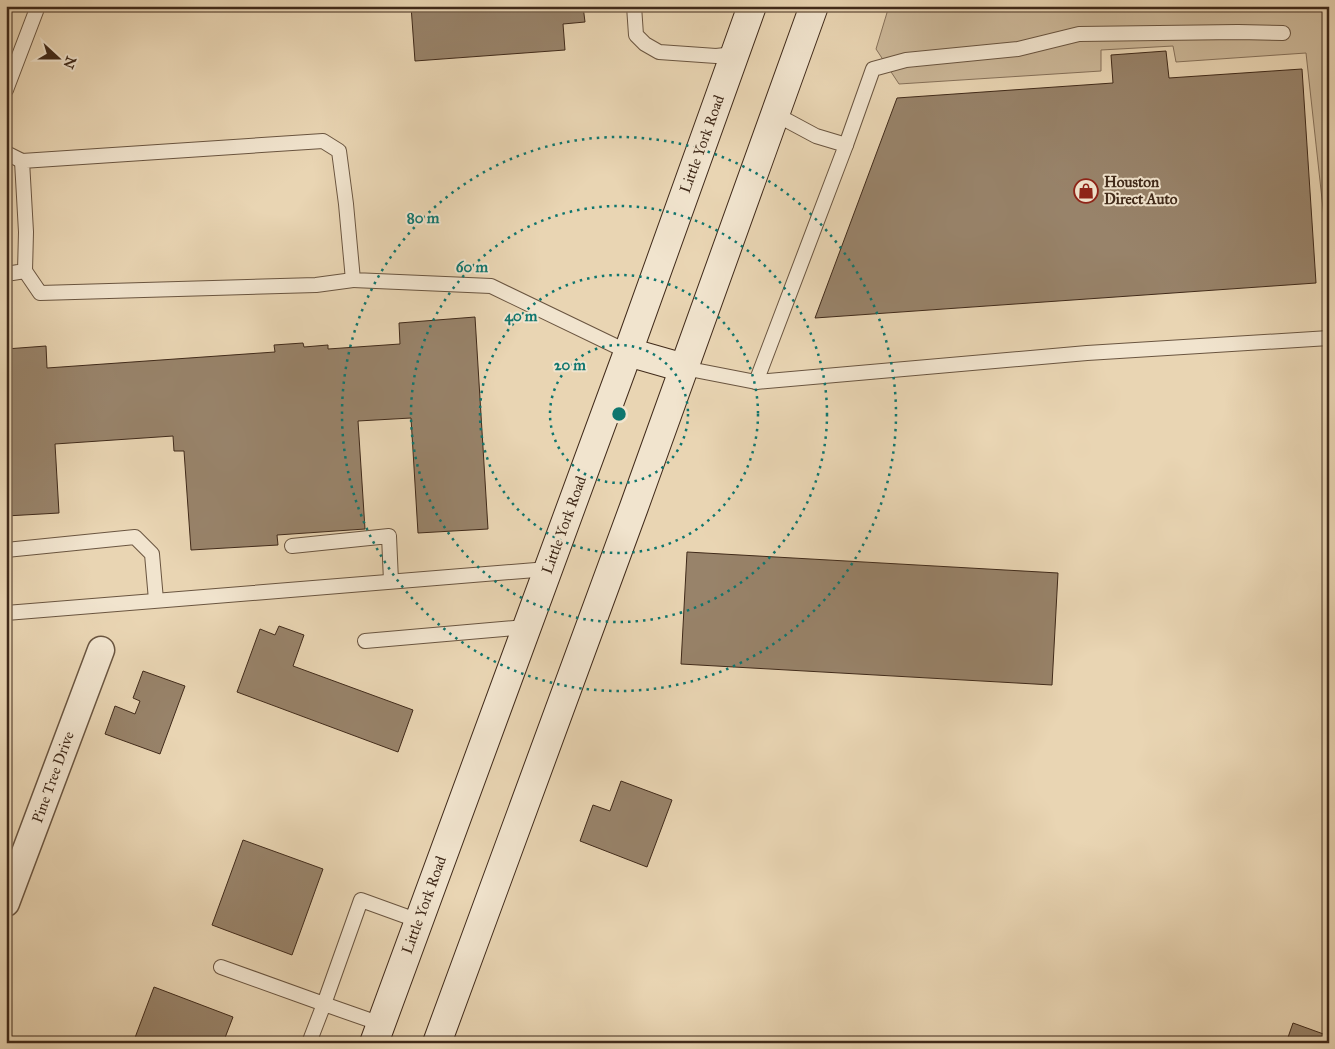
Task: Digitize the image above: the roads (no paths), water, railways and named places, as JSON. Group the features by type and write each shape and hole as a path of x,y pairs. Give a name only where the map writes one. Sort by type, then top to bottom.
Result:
{"main road":[{"name":"Little York Road","path":"377,1033 628,352 752,6"},
{"path":"437,1043 684,368 814,6"},
{"path":"628,352 684,368"}],"street":[{"name":"Pine Tree Drive","path":"6,903 101,650"}],"lane":[{"path":"6,90 38,6"},
{"path":"634,6 636,35 645,44 659,52 716,56 734,54"},
{"path":"756,382 873,69 906,60 1018,49 1078,34 1282,33"},
{"path":"775,114 816,136 846,145"},
{"path":"6,152 22,160 324,141 339,151 353,280"},
{"path":"22,160 26,232 25,271 40,293 316,285 353,280 491,286 628,352"},
{"path":"6,274 25,271"},
{"path":"684,368 756,382 1087,353 1329,338"},
{"path":"292,546 389,536 391,581"},
{"path":"6,550 135,537 152,554 156,600"},
{"path":"6,613 548,570"},
{"path":"365,641 526,627"},
{"path":"309,1043 361,900 418,921"},
{"path":"221,967 324,1004 377,1033"}],"place":[{"name":"Houston Direct Auto","path":"1086,191"}]}
